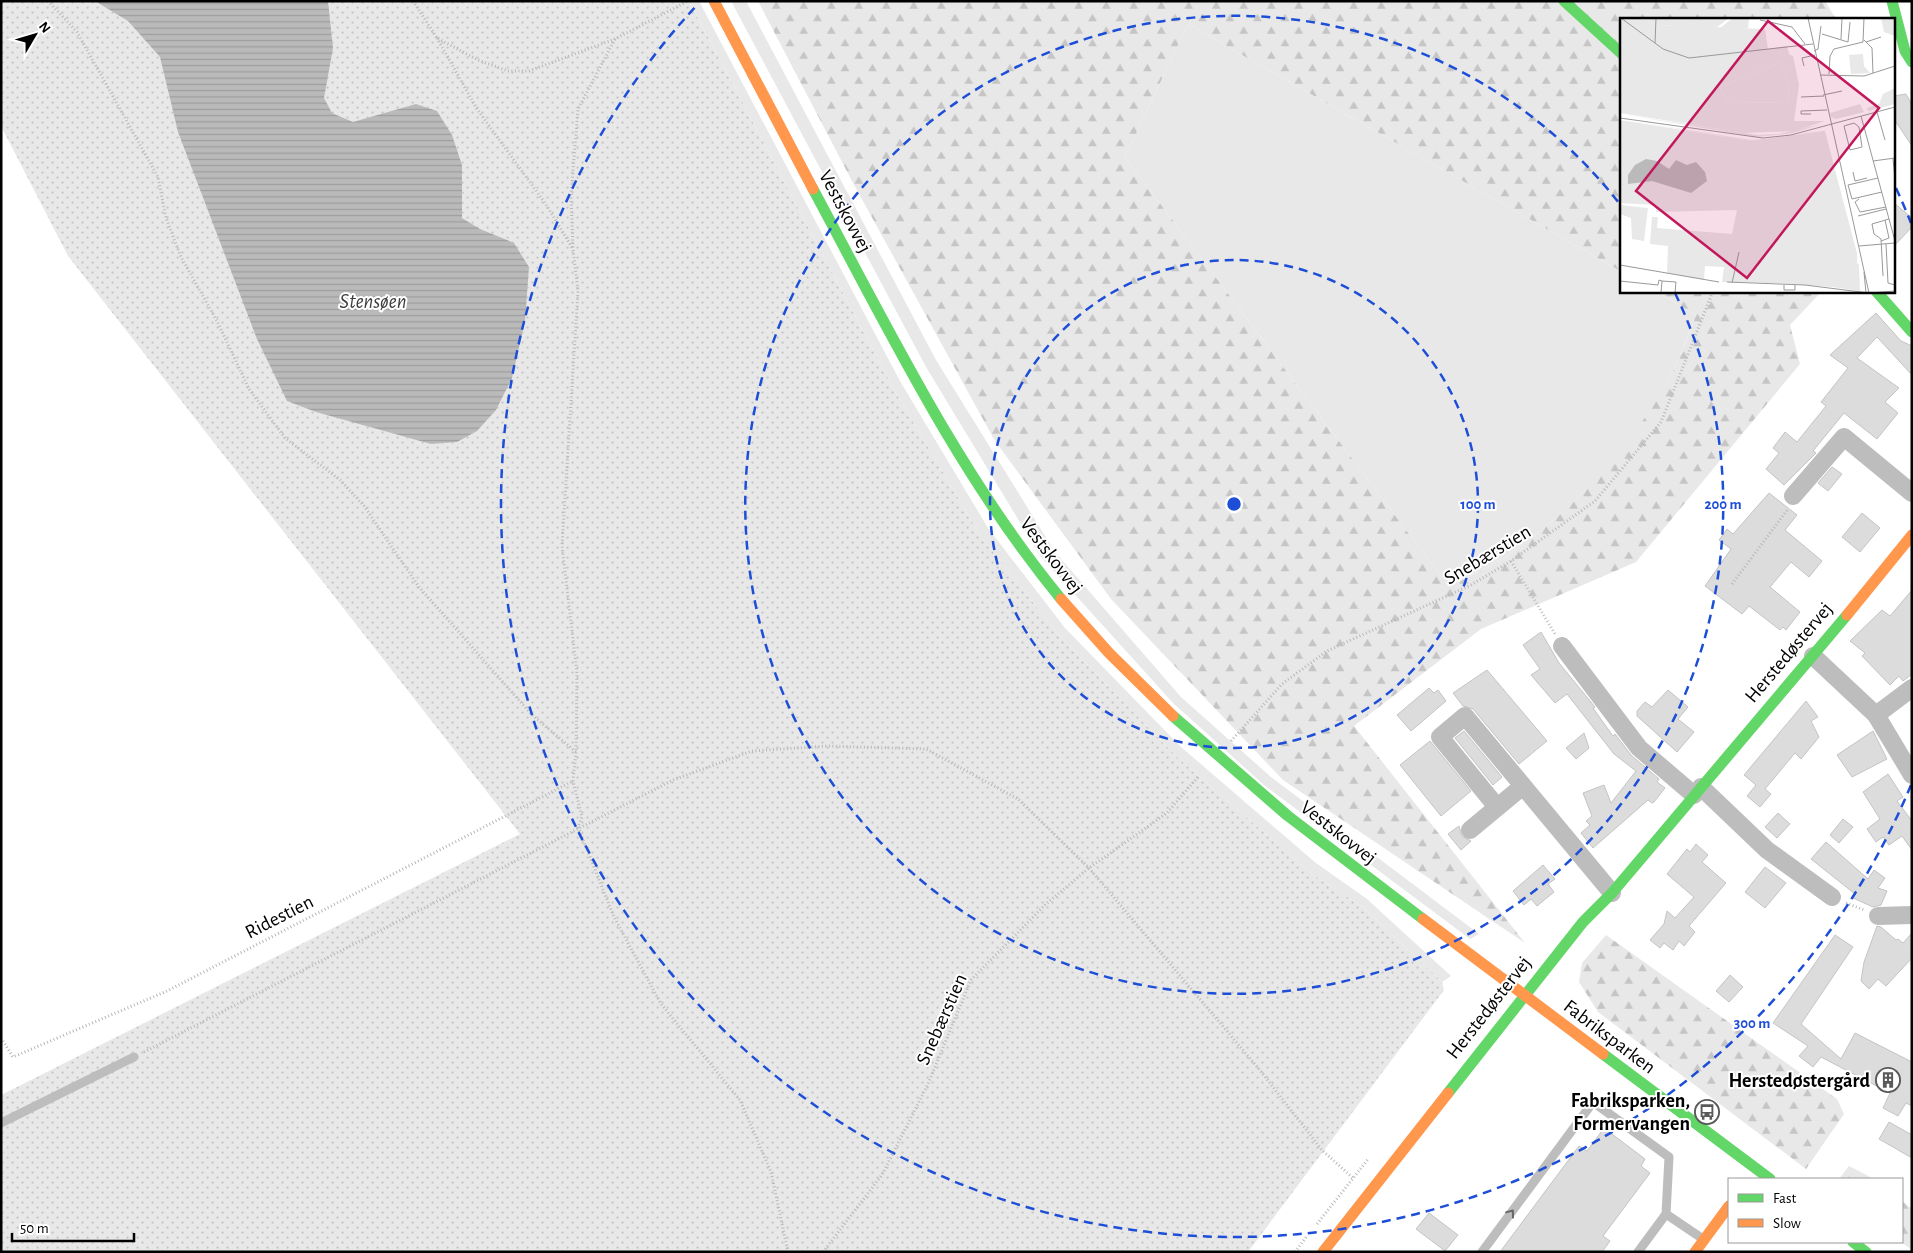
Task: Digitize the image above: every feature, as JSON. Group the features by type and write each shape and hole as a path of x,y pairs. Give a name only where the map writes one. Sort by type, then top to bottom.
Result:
{"street":[{"name":"Vestskovvej","path":"714,1 904,360 962,461 1009,530 1066,606 1129,674 1241,779 1343,860 1524,996"},
{"path":"1564,1 1620,52"},
{"path":"1892,1 1905,51 1912,62"},
{"path":"1877,292 1912,332"},
{"path":"1793,496 1844,437 1912,493"},
{"name":"Herstedøstervej","path":"1323,1252 1583,922 1612,893 1813,656 1912,535"},
{"path":"1562,646 1639,748 1698,791 1767,850 1832,897"},
{"path":"1813,656 1876,715 1912,775"},
{"path":"1876,715 1912,688"},
{"path":"1497,807 1440,737 1464,716 1612,893"},
{"path":"1470,830 1523,786"},
{"path":"1878,916 1912,915"},
{"name":"Fabriksparken","path":"1524,996 1759,1176"},
{"path":"1695,1252 1728,1207"},
{"path":"1854,1243 1866,1252"}],"lane":[{"path":"1,1122 134,1057"},
{"path":"1482,1252 1592,1102 1669,1157 1666,1214 1638,1252"},
{"path":"1666,1214 1704,1240"}],"path":[{"path":"48,1 77,32 158,177 166,218 181,257 217,321 249,389 285,438 340,480 364,506 419,587 532,715 576,752"},
{"path":"413,1 437,38 477,109 545,203 573,249"},
{"path":"437,38 478,60 508,71 529,71 615,39 688,1"},
{"path":"615,39 578,109 571,196 573,249 578,291 562,546 577,673 576,752 573,781 582,817 578,827 614,917 661,1004 740,1100 771,1172 788,1252"},
{"name":"Snebærstien","path":"1231,741 1282,684 1327,651 1471,585 1511,562 1595,501 1661,422 1698,333 1712,292"},
{"path":"1732,584 1794,502 1793,496"},
{"path":"1511,562 1562,646"},
{"path":"134,1057 578,827 673,780 752,751 828,746 926,749 1018,799 1088,868 1259,1069 1322,1150 1353,1178"},
{"name":"Snebærstien","path":"823,1252 882,1175 928,1084 971,980 1046,904 1088,868 1167,813 1198,777"},
{"name":"Ridestien","path":"1,1038 13,1057 167,991 573,781"},
{"path":"1832,897 1878,916"}],"green space":[{"path":"1,1 689,1 893,388 980,535 1058,634 1176,756 1312,874 1363,907 1442,982 1444,990 1248,1252 1,1252 1,1095 520,834 68,256 1,126"},
{"path":"689,1 699,1 900,381 988,528 1065,628 1181,747 1316,863 1367,899 1451,976 1442,982 1363,907 1312,874 1176,756 1058,634 980,535 893,388"},
{"path":"731,1 746,1 936,360 1055,552 1181,697 1271,777 1479,934 1470,939 1264,785 1173,703 1041,557 926,367"},
{"path":"758,1 1825,1 1835,18 1620,18 1620,271 1188,24 1125,157 1449,587 1506,556 1556,518 1599,476 1638,428 1671,375 1696,315 1657,292 1821,292 1790,325 1800,364 1636,562 1481,629 1354,726 1525,943 1283,780 1111,599 995,441 853,183"},
{"path":"1188,24 1620,271 1620,292 1657,292 1696,315 1675,368 1655,402 1638,428 1600,476 1532,538 1499,560 1449,587 1125,157"},
{"path":"1606,935 1837,1099 1844,1114 1806,1169 1598,1012 1579,982 1582,963"},
{"path":"1849,1166 1872,1178 1840,1178"},
{"path":"1903,1202 1912,1209 1912,1250 1902,1243"}],"water":[{"name":"Stensøen","path":"95,1 328,1 333,48 324,98 332,113 353,122 416,104 437,111 452,135 462,165 462,218 480,229 514,243 529,267 525,321 512,378 496,410 477,431 457,442 431,444 316,412 287,401 257,339 178,132 160,57 128,21"}],"building":[{"path":"1906,94 1912,105 1912,146 1896,122 1896,96"},
{"path":"1896,205 1912,218 1912,227 1896,244"},
{"path":"1876,313 1901,341 1912,346 1912,375 1877,337 1857,358 1899,388 1885,402 1898,413 1877,439 1844,413 1813,451 1816,453 1784,485 1766,469 1779,453 1773,448 1785,432 1797,442 1826,406 1821,402 1848,368 1830,355"},
{"path":"1832,467 1842,474 1828,491 1818,483"},
{"path":"1769,493 1797,515 1785,530 1822,561 1809,577 1791,562 1770,587 1800,612 1786,630 1783,627 1780,630 1749,606 1742,614 1705,586 1731,549 1719,540 1727,529 1733,534"},
{"path":"1862,513 1880,528 1860,552 1842,537"},
{"path":"1912,590 1912,674 1903,681 1899,676 1890,685 1862,656 1865,653 1850,641 1882,610 1890,616"},
{"path":"1541,632 1559,663 1595,707 1593,708 1613,736 1615,734 1631,755 1659,779 1657,782 1665,788 1654,802 1652,803 1648,800 1593,848 1581,833 1590,825 1586,821 1592,816 1583,793 1604,785 1611,803 1636,771 1614,754 1567,694 1555,703 1531,675 1540,669 1523,645"},
{"path":"1487,670 1547,741 1519,764 1473,709 1463,706 1453,693"},
{"path":"1429,688 1434,693 1438,690 1446,701 1411,731 1397,715"},
{"path":"1668,690 1688,707 1678,719 1694,732 1677,752 1637,716 1637,711 1645,702 1652,707"},
{"path":"1806,701 1818,717 1811,721 1819,737 1801,759 1795,753 1765,789 1771,794 1760,807 1747,796 1756,785 1744,775"},
{"path":"1464,731 1502,777 1493,785 1455,738"},
{"path":"1873,731 1887,759 1852,777 1837,755"},
{"path":"1584,733 1589,748 1576,759 1566,748"},
{"path":"1430,741 1471,791 1441,816 1400,765"},
{"path":"1888,774 1903,797 1897,801 1912,821 1912,850 1902,836 1889,845 1883,837 1876,842 1867,829 1880,819 1863,792"},
{"path":"1778,813 1790,824 1777,838 1765,827"},
{"path":"1843,819 1853,827 1839,843 1830,835"},
{"path":"1459,826 1462,836 1471,841 1461,850 1448,834"},
{"path":"1826,842 1868,879 1874,870 1885,878 1878,888 1887,891 1881,905 1873,907 1853,898 1855,894 1811,859"},
{"path":"1696,844 1708,855 1702,862 1726,883 1689,926 1695,932 1684,946 1679,941 1673,950 1664,943 1660,948 1650,940 1664,924 1667,911 1675,918 1694,897 1667,874 1687,849 1690,852"},
{"path":"1543,865 1555,879 1548,884 1554,892 1537,906 1531,899 1524,905 1513,891"},
{"path":"1765,867 1786,883 1765,908 1745,892"},
{"path":"1877,926 1903,943 1912,933 1912,958 1886,986 1878,979 1869,989 1861,981 1864,962"},
{"path":"1835,935 1853,947 1801,1024 1841,1059 1855,1033 1912,1062 1912,1106 1906,1103 1898,1116 1883,1108 1890,1093 1821,1057 1813,1067 1799,1056 1808,1046 1773,1023"},
{"path":"1730,975 1743,987 1729,1002 1716,991"},
{"path":"1889,1122 1912,1135 1912,1158 1879,1139"},
{"path":"1604,1128 1645,1159 1641,1166 1650,1173 1603,1236 1610,1241 1602,1252 1500,1252 1579,1146 1587,1151"},
{"path":"1429,1213 1458,1235 1445,1251 1416,1229"}],"traffic: fast":[{"path":"1564,1 1620,52"},
{"path":"1892,1 1905,51 1912,62"},
{"path":"813,189 898,348 958,452 1024,552 1061,599"},
{"path":"1877,292 1912,332"},
{"path":"1448,1093 1583,922 1612,893 1847,615"},
{"path":"1173,716 1288,816 1423,919"},
{"path":"1603,1054 1769,1178"},
{"path":"1854,1243 1866,1252"}],"traffic: slow":[{"path":"714,1 813,189"},
{"path":"1847,615 1912,535"},
{"path":"1061,599 1109,653 1173,716"},
{"path":"1423,919 1603,1054"},
{"path":"1323,1252 1448,1093"},
{"path":"1695,1252 1728,1207"}],"place":[{"name":"Herstedøstergård","path":"1888,1080"},
{"name":"Fabriksparken, Formervangen","path":"1707,1112"}]}
